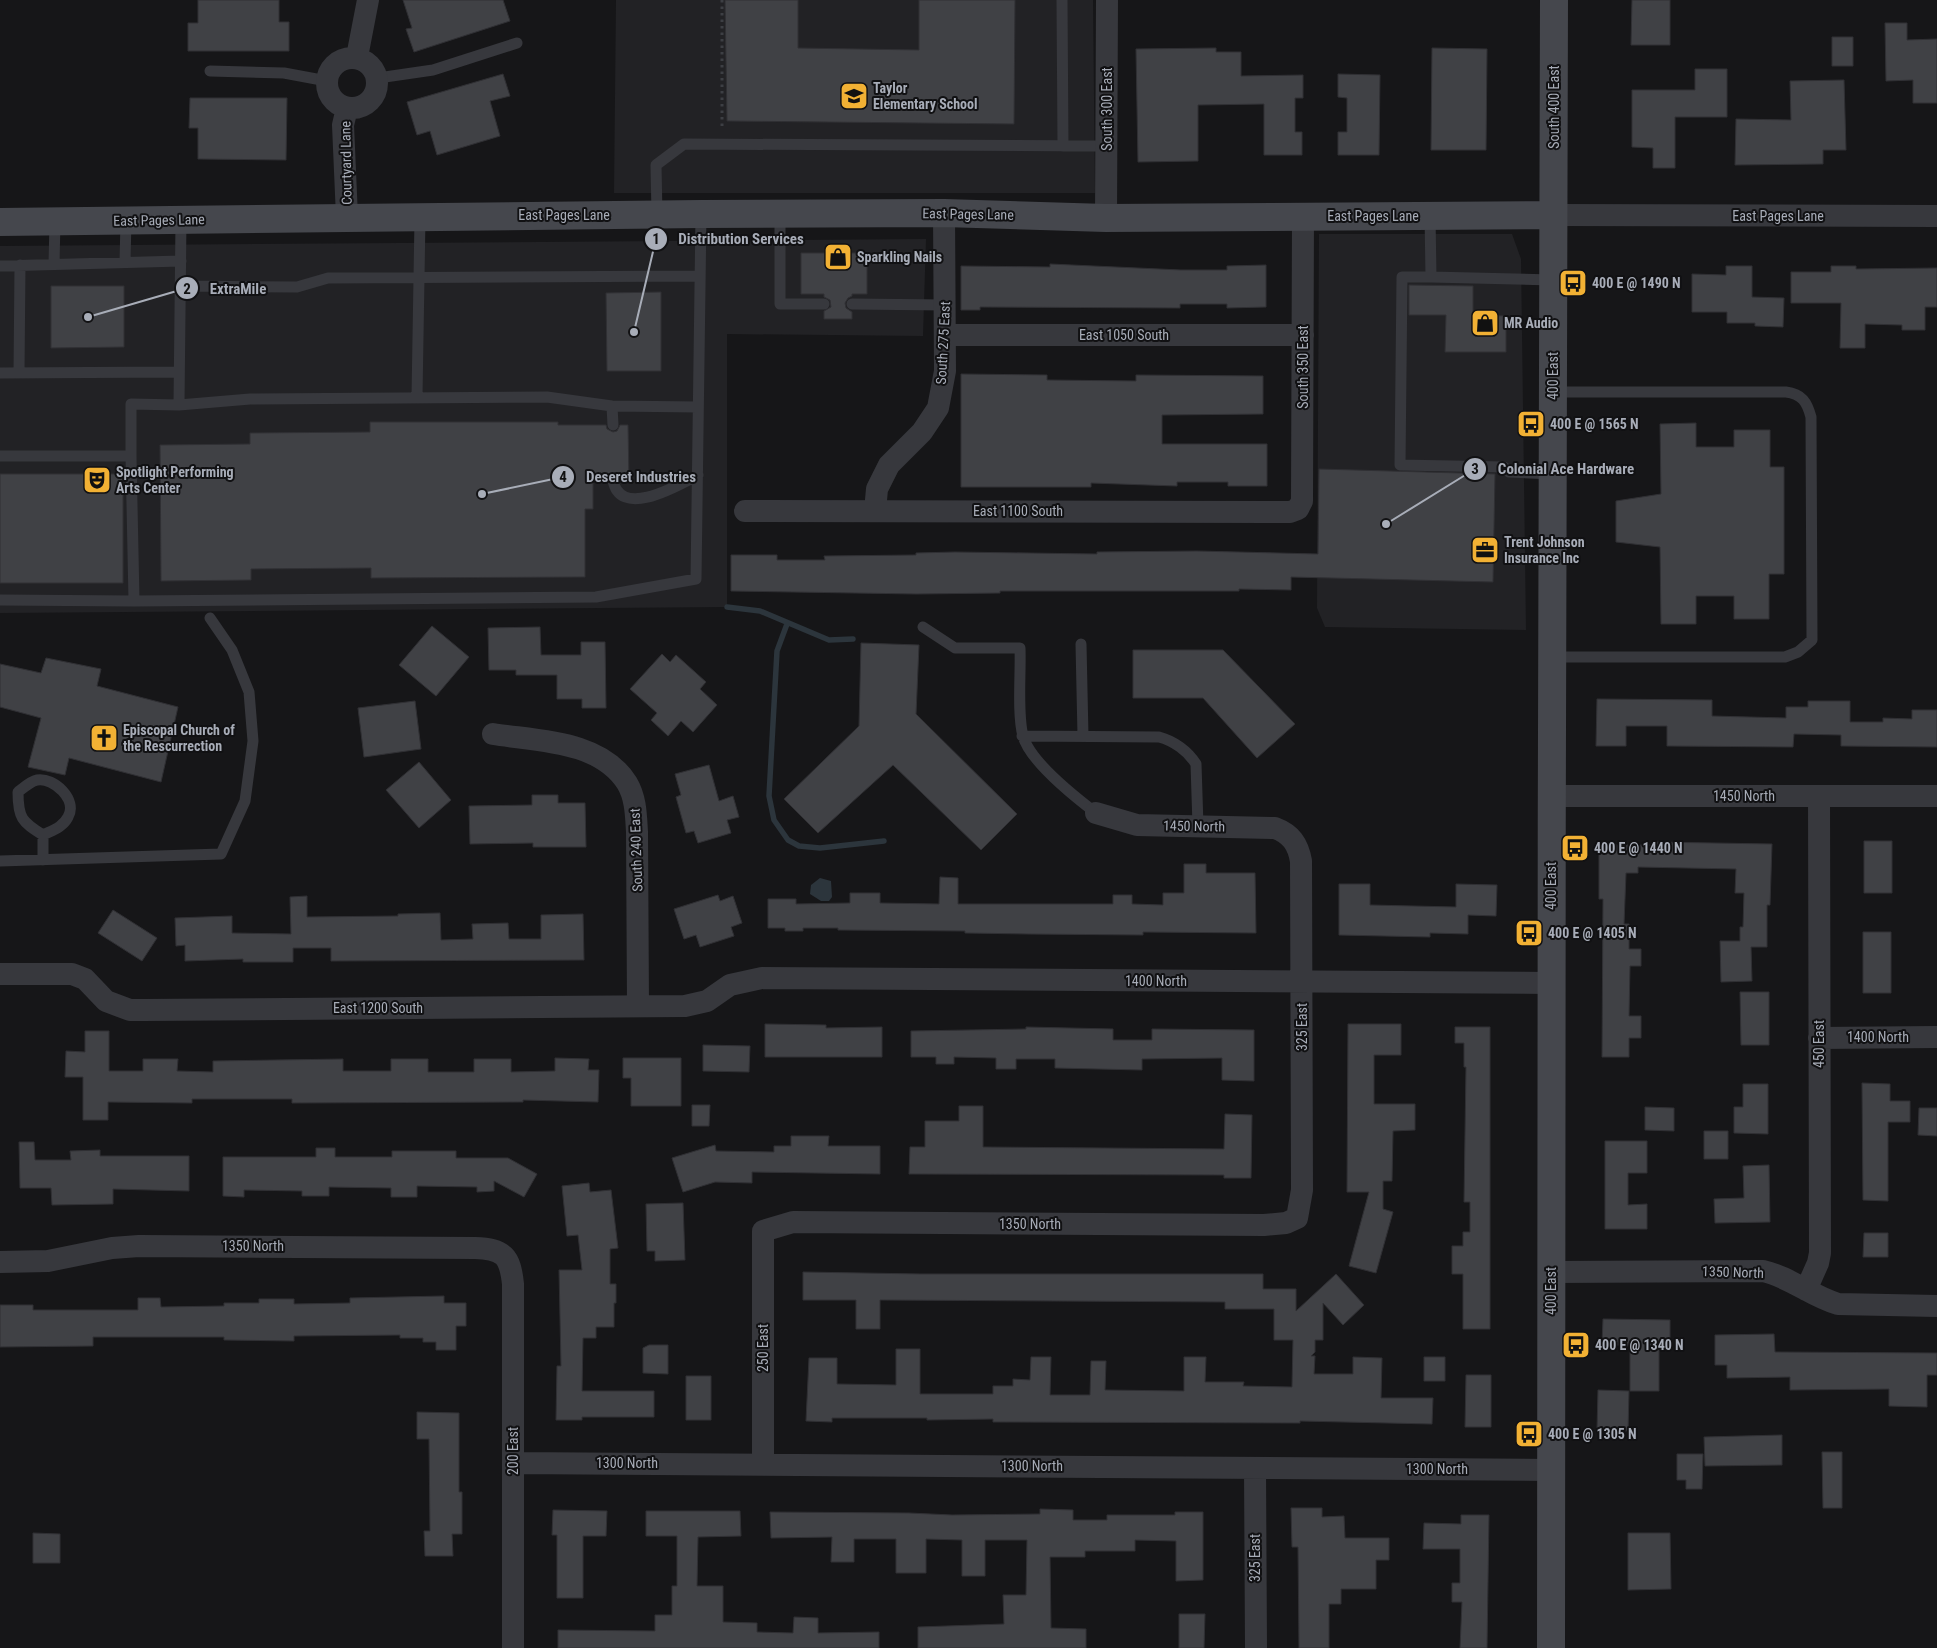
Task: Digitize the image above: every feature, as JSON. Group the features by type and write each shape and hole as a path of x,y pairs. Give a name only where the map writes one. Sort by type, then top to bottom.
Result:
{"main road":[{"name":"South 400 East","path":"1553,215 1554,0"},
{"name":"East Pages Lane","path":"0,222 657,214 944,213 1106,218 1553,215"},
{"name":"400 East","path":"1551,1648 1553,215"}],"street":[{"path":"357,57 368,0"},
{"name":"South 300 East","path":"1106,218 1107,0"},
{"path":"327,81 330,69 336,63 348,57 357,57 372,66 378,78"},
{"name":"Courtyard Lane","path":"327,81 328,92 333,100 346,108 364,106 373,98 377,91 378,78"},
{"name":"Courtyard Lane","path":"346,108 343,125 347,218"},
{"name":"South 275 East","path":"875,511 877,489 889,464 922,432 938,408 945,370 944,213"},
{"name":"East Pages Lane","path":"1553,215 1937,216"},
{"name":"South 350 East","path":"1290,512 1298,509 1302,501 1303,216"},
{"name":"East 1050 South","path":"946,335 1303,335"},
{"name":"East 1100 South","path":"745,511 1290,512"},
{"name":"South 240 East","path":"493,734 557,744 592,754 605,761 627,784 636,808 638,1006"},
{"name":"1450 North","path":"1551,796 1937,796"},
{"name":"450 East","path":"1806,1290 1818,1263 1820,1253 1819,796"},
{"name":"1450 North","path":"1096,814 1137,825 1266,826 1283,831 1291,836"},
{"name":"325 East","path":"1291,836 1301,861 1302,1190 1297,1218"},
{"name":"East 1200 South","path":"0,974 72,974 85,979 106,1001 130,1010 696,1004 715,997 730,985 762,978"},
{"name":"1400 North","path":"762,978 1551,983"},
{"name":"1400 North","path":"1819,1038 1937,1037"},
{"name":"1350 North","path":"763,1232 773,1226 792,1222 1264,1225 1286,1223 1297,1218"},
{"name":"250 East","path":"763,1232 763,1464"},
{"name":"1350 North","path":"0,1262 55,1260 112,1248 139,1246 475,1248 491,1250 505,1255"},
{"name":"200 East","path":"505,1255 509,1263 513,1284 513,1648"},
{"name":"1350 North","path":"1551,1272 1763,1271 1778,1274 1824,1300 1854,1306 1937,1306"},
{"name":"1300 North","path":"513,1463 1551,1470"},
{"name":"325 East","path":"1255,1468 1256,1648"}],"lane":[{"path":"1062,0 1062,146"},
{"path":"378,78 433,70 517,43"},
{"path":"210,71 284,73 327,81"},
{"path":"657,214 656,165 684,144 1106,146"},
{"path":"0,600 134,601 596,597 696,579 700,214"},
{"path":"780,214 780,304 824,304"},
{"path":"417,397 420,216"},
{"path":"1430,216 1431,277"},
{"path":"179,405 181,220"},
{"path":"125,262 126,221"},
{"path":"54,264 55,222"},
{"path":"0,266 180,261"},
{"path":"20,265 20,373"},
{"path":"180,286 297,287 328,278 700,276"},
{"path":"1554,280 1402,277 1400,465 1504,467 1509,472 1554,474"},
{"path":"852,304 945,305"},
{"path":"0,373 179,372"},
{"path":"1551,657 1786,657 1798,652 1812,640 1811,416 1808,407 1800,396 1786,392 1553,392"},
{"path":"134,601 131,404 179,405 250,399 547,397 612,406 698,407"},
{"path":"612,406 612,425"},
{"path":"0,456 131,456"},
{"path":"613,480 620,493 630,497 648,498 698,475"},
{"path":"0,861 221,854 245,801 253,741 249,692 232,650 210,618"},
{"path":"923,627 955,648 1020,648 1022,736 1029,749 1065,790 1096,814"},
{"path":"1082,644 1083,736"},
{"path":"1022,736 1159,737 1176,743 1196,764 1198,826"},
{"path":"35,780 48,780 61,788 69,801 69,816 61,827 43,835 26,824 18,812 18,792 35,780"},
{"path":"43,835 43,860"}],"path":[{"path":"722,0 722,128"}],"shaded area":[{"name":"Taylor Elementary School","path":"616,0 1093,0 1095,193 614,193"},
{"path":"1319,234 1512,234 1521,259 1526,630 1325,627 1317,608"},
{"path":"926,239 923,336 727,334 727,607 0,613 0,246"},
{"path":"820,878 831,881 832,897 829,901 821,901 810,894 811,885"}],"building":[{"path":"198,0 279,0 279,22 289,22 289,51 188,51 188,23 198,23"},
{"path":"403,0 503,0 510,21 414,52 406,29 412,28"},
{"path":"725,0 798,0 798,48 919,50 919,0 1015,0 1014,124 727,121"},
{"path":"1632,0 1670,0 1670,45 1631,45"},
{"path":"1885,23 1907,23 1907,40 1937,39 1937,103 1913,103 1913,80 1886,81"},
{"path":"1832,37 1853,37 1853,66 1832,66"},
{"path":"1216,48 1216,52 1241,52 1241,76 1303,75 1303,98 1295,98 1295,132 1302,132 1302,155 1264,155 1264,104 1198,105 1198,161 1138,162 1136,49"},
{"path":"1432,48 1487,49 1486,150 1431,150"},
{"path":"1695,69 1727,69 1727,117 1675,117 1675,168 1653,168 1653,148 1632,147 1632,90 1695,90"},
{"path":"503,74 510,96 490,101 500,136 437,155 430,131 417,135 407,102"},
{"path":"1338,74 1380,75 1379,155 1338,155 1338,132 1347,132 1347,98 1338,97"},
{"path":"1844,80 1846,150 1823,150 1823,164 1735,165 1736,119 1791,120 1790,81"},
{"path":"190,98 287,98 286,160 198,159 198,128 189,128"},
{"path":"801,253 867,253 867,294 852,294 845,303 846,308 852,312 852,319 824,319 824,311 831,307 830,300 824,297 824,294 801,294"},
{"path":"1050,264 1181,270 1227,270 1227,266 1266,265 1266,307 1227,308 1227,304 1180,304 1180,308 980,307 980,310 961,310 961,266 1050,267"},
{"path":"1726,266 1752,266 1752,297 1784,298 1783,327 1755,326 1755,323 1727,323 1727,312 1692,312 1692,274 1726,275"},
{"path":"1831,266 1856,266 1856,269 1937,268 1937,307 1925,307 1925,330 1902,330 1902,325 1865,324 1865,348 1840,348 1841,303 1791,303 1791,272 1831,272"},
{"path":"1409,285 1473,286 1473,315 1506,316 1506,352 1445,352 1446,315 1409,315"},
{"path":"51,286 124,286 124,347 51,348"},
{"path":"661,292 661,371 607,371 606,293"},
{"path":"961,374 1047,375 1047,380 1136,381 1136,375 1263,376 1263,414 1162,415 1162,444 1267,444 1267,486 1228,486 1228,482 1177,482 1177,486 1091,483 1091,487 961,487"},
{"path":"370,422 558,422 558,425 606,425 607,429 613,432 617,431 620,425 628,425 629,480 621,480 613,473 607,475 606,480 593,480 593,509 585,509 585,577 371,578 371,568 251,569 251,580 161,581 160,445 250,444 250,433 370,432"},
{"path":"1696,423 1696,447 1734,447 1734,430 1770,430 1770,467 1784,467 1784,574 1769,574 1769,619 1734,619 1734,596 1696,596 1696,624 1661,624 1660,547 1616,542 1616,501 1661,494 1660,424"},
{"path":"1319,469 1495,474 1493,582 1291,577 1291,590 1000,591 1000,593 916,594 731,591 731,555 777,555 777,560 825,560 824,556 916,555 916,553 955,552 1097,554 1097,552 1197,551 1318,554"},
{"path":"0,474 123,474 123,583 0,583"},
{"path":"432,626 469,657 436,696 399,665"},
{"path":"540,627 541,655 581,655 581,642 605,642 606,708 582,708 582,699 557,699 557,675 516,675 516,670 489,670 488,628"},
{"path":"861,643 919,645 916,714 1017,814 981,850 893,765 818,833 784,799 859,726"},
{"path":"1133,650 1223,650 1295,724 1257,758 1203,698 1133,698"},
{"path":"662,654 670,662 676,655 706,682 700,689 717,705 693,732 681,721 668,736 651,720 657,713 630,689"},
{"name":"Episcopal Church of the Rescurrection","path":"46,658 101,669 97,686 178,707 161,782 69,758 65,775 28,767 41,718 0,707 0,664 41,673"},
{"path":"1597,699 1712,700 1712,716 1786,718 1786,707 1808,707 1808,701 1850,701 1850,722 1883,722 1883,718 1912,719 1912,710 1937,710 1937,747 1841,746 1841,735 1794,734 1793,747 1667,746 1667,726 1626,726 1626,746 1596,746"},
{"path":"415,701 421,749 364,757 358,708"},
{"path":"419,762 451,800 419,828 386,790"},
{"path":"709,765 719,801 733,796 739,817 727,820 731,833 698,843 694,831 686,833 676,797 681,795 675,774"},
{"path":"532,795 558,795 558,803 585,803 586,847 533,847 533,843 470,844 469,806 532,805"},
{"path":"1864,841 1892,841 1892,893 1864,893"},
{"path":"1654,842 1772,844 1770,905 1767,905 1767,947 1751,947 1752,981 1721,982 1720,941 1740,941 1740,927 1743,927 1744,893 1735,893 1736,869 1638,867 1638,873 1626,873 1624,924 1629,924 1629,949 1641,949 1641,966 1630,966 1629,1016 1641,1016 1641,1038 1629,1038 1629,1057 1602,1057 1603,899 1599,899 1599,845 1654,845"},
{"path":"1184,864 1206,864 1206,873 1255,873 1256,933 1143,932 1143,935 1028,934 965,933 965,931 838,930 838,928 803,928 803,931 785,931 785,928 768,928 768,899 796,899 796,904 850,903 850,893 880,893 880,903 939,904 940,877 958,878 958,904 1113,904 1113,895 1132,895 1132,904 1163,905 1163,893 1184,893"},
{"path":"1339,884 1370,884 1370,905 1456,907 1456,884 1497,885 1496,916 1468,915 1468,934 1430,933 1430,937 1339,935"},
{"path":"718,895 720,901 733,896 742,923 731,927 734,936 700,947 696,935 684,939 674,909"},
{"path":"307,896 307,917 398,916 398,914 440,913 441,940 473,939 472,924 508,923 509,939 541,939 541,915 583,914 584,960 331,961 331,948 293,948 293,962 243,962 243,959 185,961 185,945 176,946 175,918 232,916 232,933 291,934 290,897"},
{"path":"113,910 157,938 142,961 98,933"},
{"path":"1863,932 1891,932 1891,993 1863,993"},
{"path":"1740,992 1769,992 1769,1045 1741,1045"},
{"path":"765,1024 826,1025 826,1028 882,1027 882,1057 765,1057"},
{"path":"1348,1024 1401,1024 1401,1055 1374,1055 1374,1104 1415,1104 1415,1130 1393,1131 1392,1181 1383,1181 1383,1209 1393,1212 1376,1273 1349,1266 1369,1192 1347,1192"},
{"path":"1026,1027 1113,1029 1113,1040 1152,1040 1152,1029 1254,1030 1254,1081 1222,1080 1222,1058 1142,1059 1142,1070 1055,1068 1055,1059 1016,1059 1016,1069 996,1069 996,1058 954,1057 954,1064 936,1064 936,1057 911,1057 911,1031 1026,1029"},
{"path":"1455,1027 1490,1027 1490,1329 1463,1329 1463,1274 1452,1274 1452,1246 1463,1246 1463,1232 1470,1232 1470,1202 1464,1202 1466,1067 1464,1067 1464,1043 1455,1043"},
{"path":"85,1031 109,1031 109,1071 143,1071 143,1059 178,1059 177,1071 213,1072 213,1061 343,1059 343,1071 391,1071 391,1059 428,1059 428,1072 474,1072 474,1059 511,1059 511,1072 555,1071 555,1058 589,1059 588,1070 599,1070 598,1102 523,1100 523,1102 292,1103 292,1099 192,1099 192,1103 108,1102 108,1120 83,1120 83,1077 65,1077 66,1051 85,1052"},
{"path":"703,1045 750,1046 749,1072 703,1071"},
{"path":"623,1058 681,1058 681,1106 631,1106 631,1078 623,1078"},
{"path":"1862,1083 1890,1084 1890,1101 1910,1101 1910,1122 1888,1122 1888,1201 1863,1200"},
{"path":"1743,1084 1768,1084 1768,1134 1734,1133 1734,1107 1743,1107"},
{"path":"692,1105 710,1105 709,1126 692,1126"},
{"path":"959,1106 983,1106 983,1147 1224,1149 1225,1114 1252,1115 1251,1178 1224,1178 1224,1175 909,1174 910,1147 925,1147 925,1121 959,1121"},
{"path":"1645,1107 1674,1108 1674,1131 1645,1130"},
{"path":"1919,1108 1937,1108 1937,1136 1918,1135"},
{"path":"1704,1131 1728,1131 1728,1159 1704,1159"},
{"path":"791,1136 829,1136 828,1146 880,1146 880,1174 752,1172 752,1183 715,1182 683,1192 672,1158 715,1145 716,1151 774,1152 774,1146 791,1146"},
{"path":"1605,1141 1647,1141 1647,1173 1628,1173 1628,1205 1647,1204 1647,1229 1605,1229"},
{"path":"19,1142 34,1142 35,1160 71,1160 70,1151 100,1150 100,1156 189,1156 189,1191 113,1189 113,1204 52,1205 51,1188 20,1188"},
{"path":"316,1148 335,1148 335,1157 392,1157 392,1151 456,1151 456,1158 508,1158 537,1174 524,1197 494,1181 494,1191 477,1192 477,1187 417,1186 417,1197 391,1197 391,1188 329,1187 329,1196 302,1196 302,1191 244,1190 244,1197 223,1196 223,1157 316,1157"},
{"path":"1769,1165 1770,1222 1715,1223 1714,1199 1744,1198 1743,1166"},
{"path":"589,1183 590,1192 611,1190 618,1248 610,1249 610,1284 616,1284 614,1327 596,1327 596,1338 583,1338 582,1391 654,1391 654,1417 582,1417 582,1420 556,1420 557,1366 561,1366 559,1270 582,1270 578,1235 567,1236 562,1186"},
{"path":"683,1203 685,1260 655,1261 655,1251 647,1251 646,1204"},
{"path":"1864,1233 1888,1233 1888,1257 1863,1257"},
{"path":"803,1272 1263,1274 1263,1289 1296,1289 1296,1311 1336,1274 1364,1305 1343,1325 1323,1303 1323,1340 1315,1340 1315,1352 1311,1356 1315,1356 1314,1374 1353,1374 1353,1357 1382,1358 1381,1398 1433,1398 1432,1424 1300,1421 1300,1423 993,1422 993,1419 927,1420 927,1418 832,1418 832,1422 806,1421 809,1358 837,1358 837,1384 896,1385 896,1349 920,1349 920,1394 993,1394 993,1386 1013,1386 1013,1379 1030,1380 1031,1357 1051,1357 1050,1395 1090,1395 1091,1361 1106,1361 1105,1390 1184,1391 1184,1357 1206,1357 1205,1382 1244,1382 1243,1386 1292,1387 1293,1340 1274,1340 1274,1309 1225,1309 1225,1302 880,1300 880,1329 856,1329 856,1300 803,1300"},
{"path":"444,1296 444,1303 466,1303 466,1326 456,1326 456,1350 436,1350 436,1342 423,1342 423,1338 400,1338 400,1335 294,1336 294,1341 224,1340 224,1337 93,1337 93,1346 0,1347 0,1305 33,1305 33,1310 138,1310 138,1298 160,1298 161,1307 224,1306 224,1303 259,1303 259,1299 294,1299 294,1304 350,1303 350,1298"},
{"path":"1603,1319 1670,1320 1670,1345 1659,1345 1659,1391 1630,1391 1630,1346 1602,1345"},
{"path":"1774,1334 1775,1352 1937,1353 1937,1375 1927,1375 1927,1407 1889,1406 1889,1389 1790,1390 1790,1377 1727,1378 1727,1365 1715,1365 1715,1335"},
{"path":"649,1345 668,1345 668,1374 643,1373 643,1348"},
{"path":"1424,1357 1445,1357 1445,1381 1424,1381"},
{"path":"1466,1375 1491,1375 1491,1427 1465,1427"},
{"path":"686,1376 711,1376 711,1420 686,1420"},
{"path":"1598,1390 1629,1391 1628,1431 1597,1430"},
{"path":"417,1412 459,1413 459,1492 462,1492 462,1534 452,1534 453,1556 425,1556 424,1531 430,1531 429,1439 417,1439"},
{"path":"1782,1435 1782,1465 1705,1466 1704,1437"},
{"path":"1822,1452 1842,1452 1842,1508 1823,1508"},
{"path":"1677,1454 1703,1454 1702,1489 1686,1489 1686,1480 1677,1480"},
{"path":"1291,1508 1322,1508 1322,1517 1344,1516 1345,1538 1389,1538 1389,1560 1376,1560 1376,1589 1341,1589 1341,1604 1329,1604 1329,1648 1299,1648 1298,1547 1292,1547"},
{"path":"1040,1509 1073,1510 1073,1520 1107,1520 1107,1515 1175,1515 1175,1512 1203,1512 1203,1580 1176,1581 1176,1541 1135,1540 1135,1551 1085,1551 1085,1557 1050,1557 1051,1628 1086,1629 1086,1648 918,1648 918,1627 1004,1624 1003,1595 1026,1595 1027,1540 985,1540 985,1576 962,1576 962,1540 926,1539 926,1573 896,1573 896,1539 854,1539 854,1562 831,1562 832,1537 771,1538 770,1512 952,1515 1040,1514"},
{"path":"553,1510 607,1511 606,1536 583,1536 583,1598 557,1598 557,1535 552,1535"},
{"path":"646,1511 740,1511 741,1536 698,1537 697,1586 723,1586 723,1622 757,1623 757,1632 793,1633 794,1617 818,1618 818,1633 879,1632 879,1648 558,1648 558,1630 655,1631 655,1615 672,1615 672,1586 677,1586 677,1536 646,1536"},
{"path":"1461,1515 1489,1515 1487,1648 1460,1648 1462,1602 1452,1602 1452,1583 1460,1583 1460,1549 1423,1549 1424,1523 1461,1524"},
{"path":"33,1533 60,1534 60,1563 33,1563"},
{"path":"1628,1533 1670,1533 1671,1589 1628,1590"},
{"path":"1179,1614 1205,1614 1204,1648 1179,1648"}],"waterway":[{"path":"727,607 760,611 829,640 853,639"},
{"path":"787,624 777,651 769,796 774,820 788,840 799,846 820,848 884,841"}],"place":[{"name":"Taylor Elementary School","path":"854,96"},
{"name":"Sparkling Nails","path":"838,257"},
{"name":"400 E @ 1490 N","path":"1573,283"},
{"name":"ExtraMile","path":"88,317"},
{"name":"MR Audio","path":"1485,323"},
{"name":"Distribution Services","path":"634,332"},
{"name":"400 E @ 1565 N","path":"1531,424"},
{"name":"Spotlight Performing Arts Center","path":"97,480"},
{"name":"Deseret Industries","path":"482,494"},
{"name":"Colonial Ace Hardware","path":"1386,524"},
{"name":"Trent Johnson Insurance Inc","path":"1485,550"},
{"name":"Episcopal Church of the Rescurrection","path":"104,738"},
{"name":"400 E @ 1440 N","path":"1575,848"},
{"name":"400 E @ 1405 N","path":"1529,933"},
{"name":"400 E @ 1340 N","path":"1576,1345"},
{"name":"400 E @ 1305 N","path":"1529,1434"}]}
